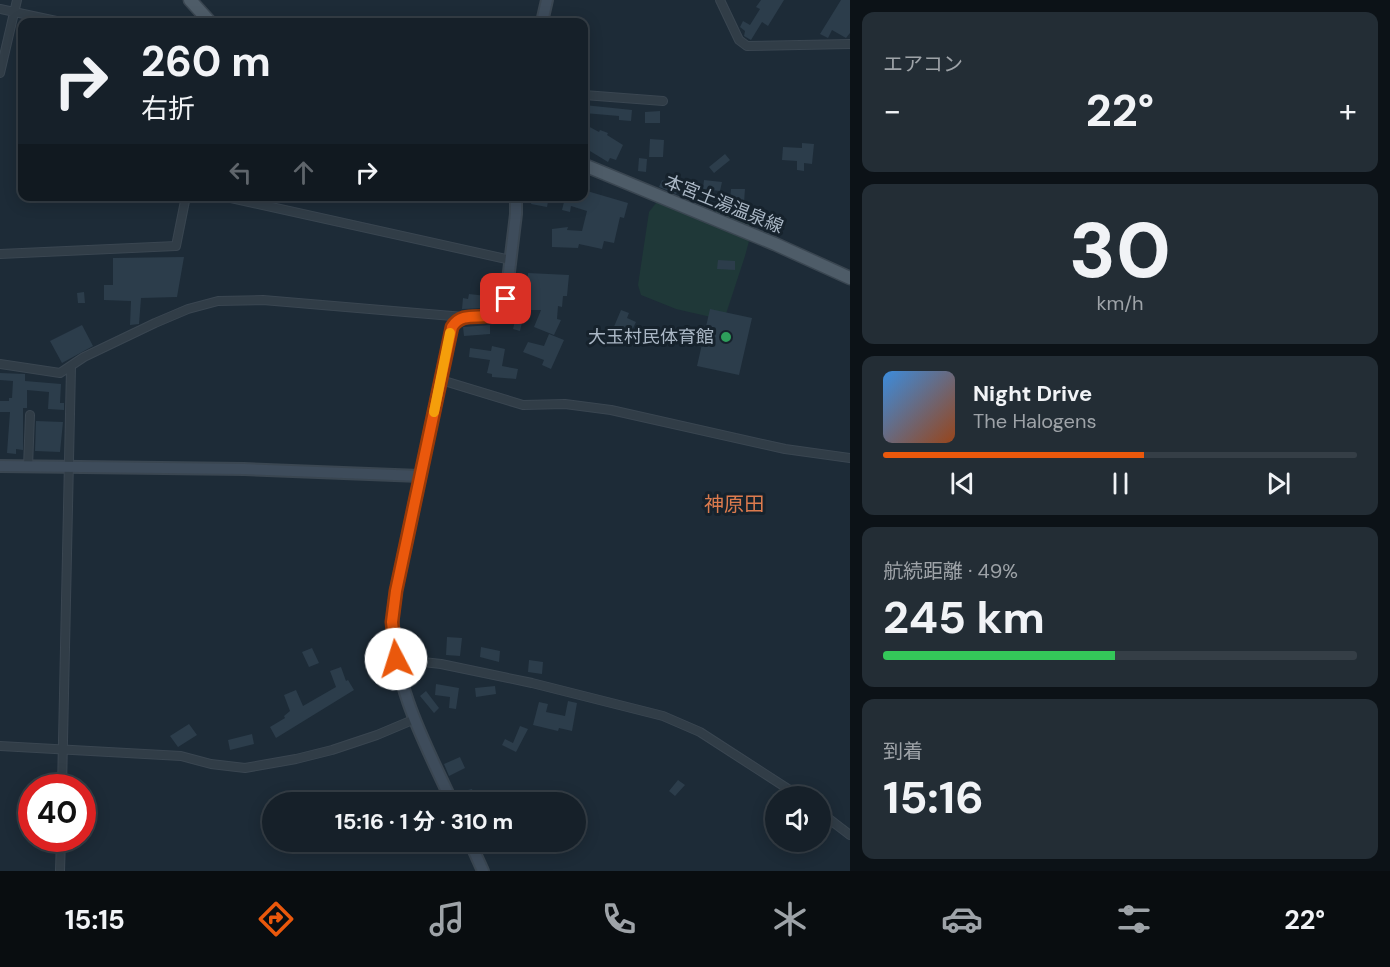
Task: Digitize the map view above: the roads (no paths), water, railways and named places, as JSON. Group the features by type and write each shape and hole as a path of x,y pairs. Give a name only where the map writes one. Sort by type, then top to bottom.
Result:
{"main road":[{"path":"190,0 206,18"},
{"name":"本宮土湯温泉線","path":"588,167 775,244 850,278"}],"street":[{"path":"0,73 17,0"},
{"path":"543,18 547,0"},
{"path":"720,0 739,40 747,46 850,44"},
{"path":"0,9 42,18"},
{"path":"588,95 663,101"},
{"path":"0,254 176,246 185,201"},
{"path":"245,201 511,260"},
{"path":"0,364 60,373 84,357 155,323 188,309 218,301 263,300 466,317 493,315 501,310 506,299 516,201"},
{"path":"448,792 403,689 396,659 392,622 396,591 452,327 457,320 466,317"},
{"path":"62,774 71,367"},
{"path":"441,380 523,405 565,404 611,410 785,449 850,458"},
{"path":"28,467 30,415"},
{"path":"0,466 244,469 420,476"},
{"path":"396,659 434,663 487,674 622,704 663,716 700,732 784,786"},
{"path":"0,746 181,756 212,764 245,768 332,750 415,719"},
{"path":"831,820 850,835"},
{"path":"60,871 61,852"},
{"path":"474,852 483,871"}],"place":[{"name":"大玉村民体育館","path":"726,337"}],"district":[{"name":"神原田","path":"734,504"}]}
